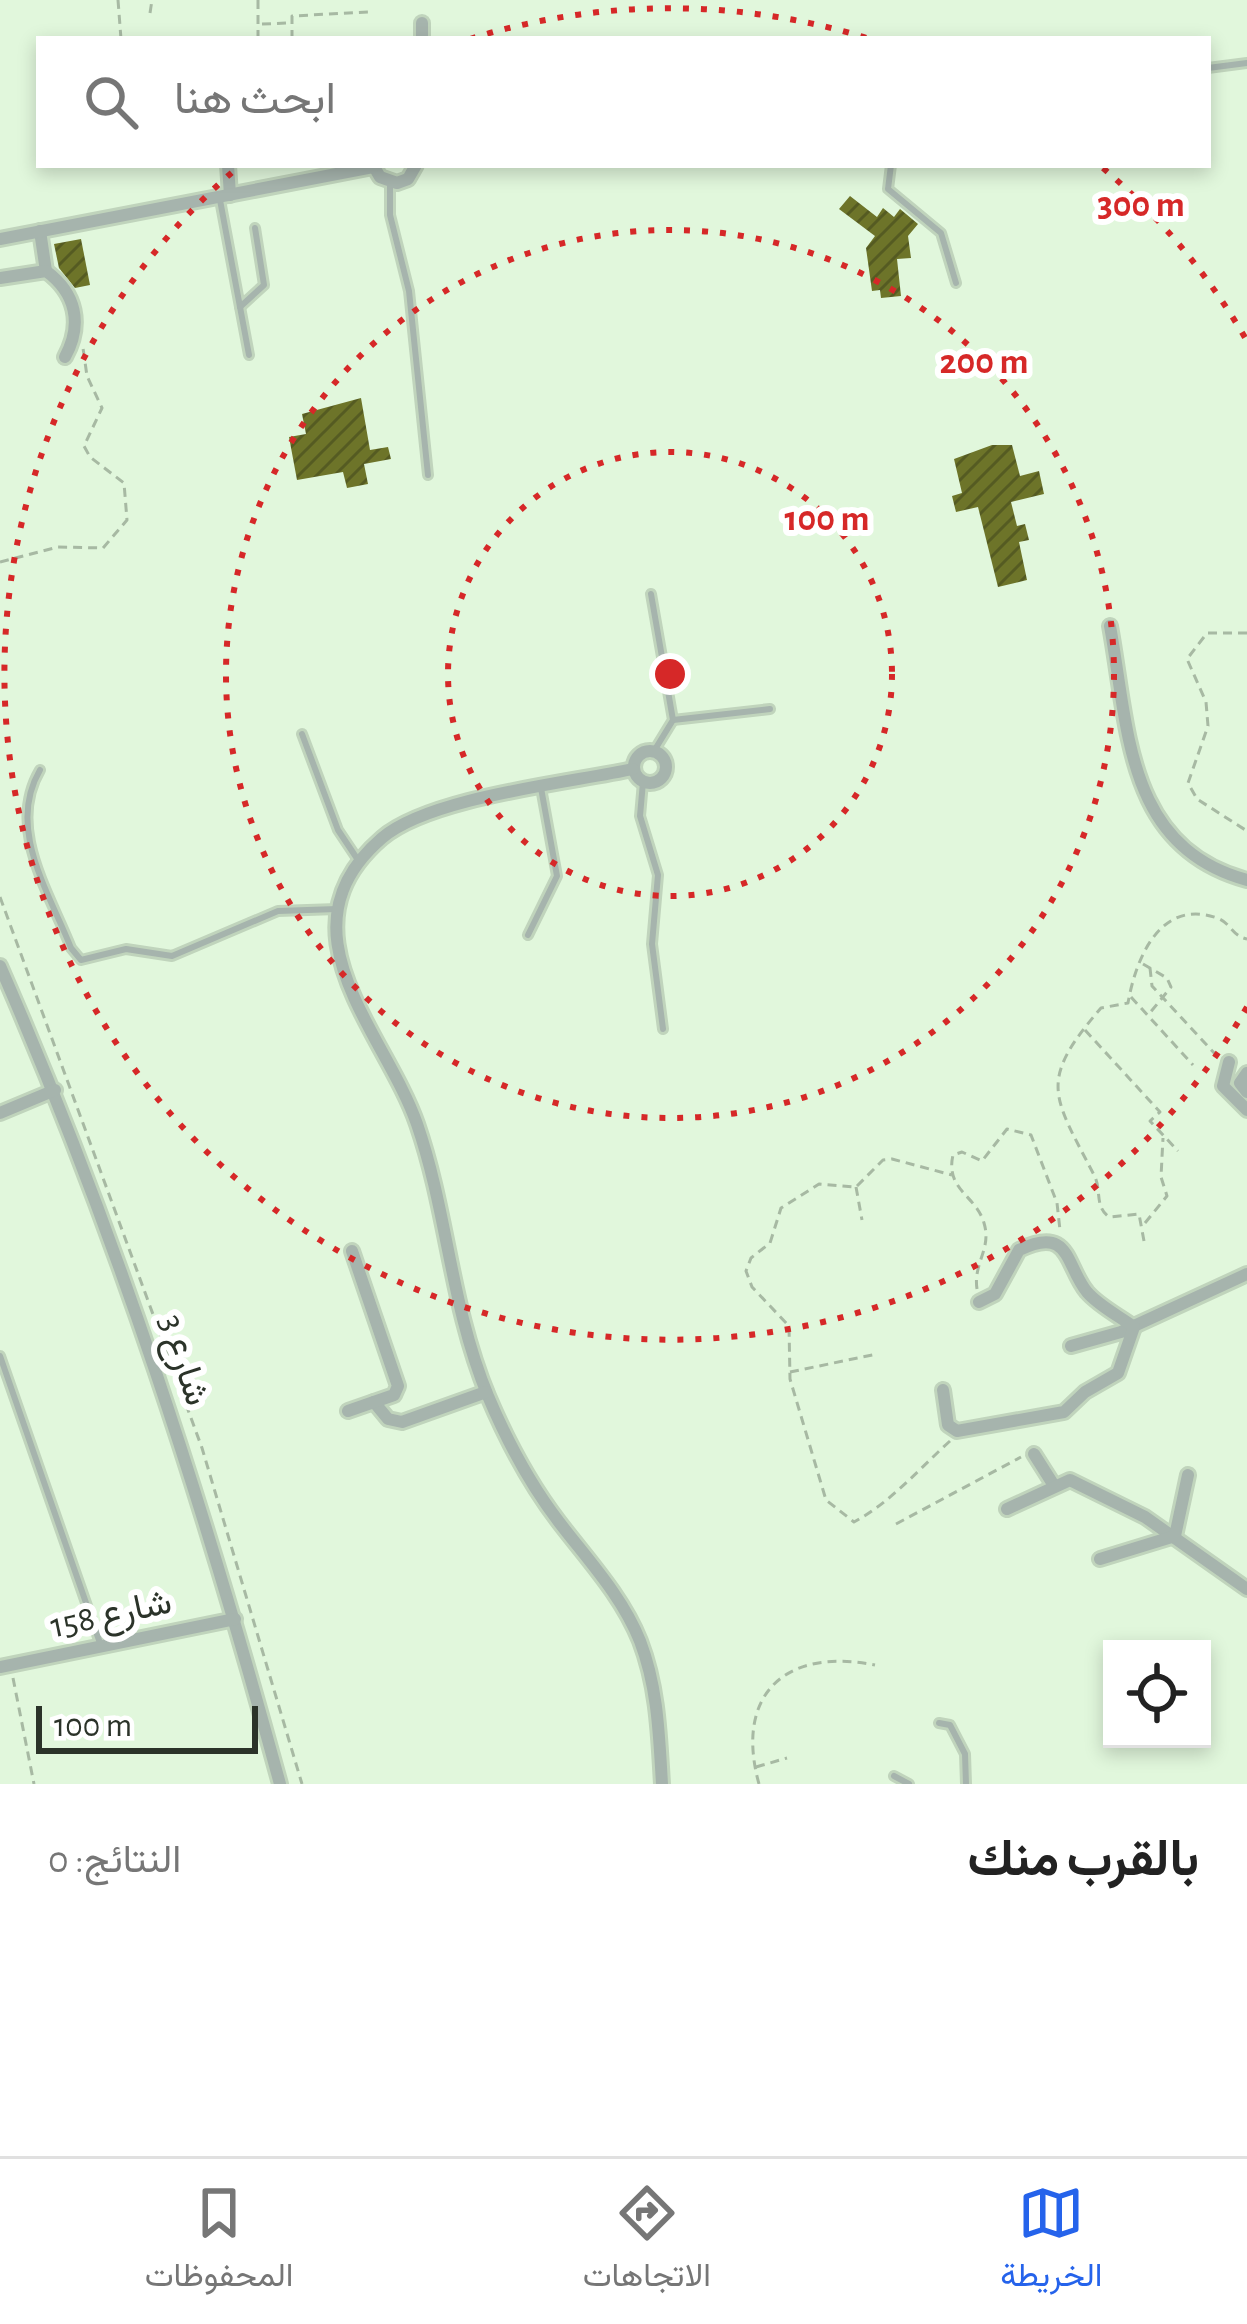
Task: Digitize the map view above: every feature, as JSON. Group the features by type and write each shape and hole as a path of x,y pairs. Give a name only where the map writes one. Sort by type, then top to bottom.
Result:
{"street":[{"path":"422,23 422,36"},
{"path":"225,196 228,168"},
{"path":"0,239 363,168"},
{"path":"375,168 390,183 408,179 414,168"},
{"path":"40,231 46,271 67,290 76,331 65,357"},
{"path":"0,278 46,271"},
{"path":"1110,626 1144,796 1162,827 1188,854 1219,872 1247,880"},
{"path":"654,751 663,757 665,772 654,783 644,782 633,769 639,754 654,751"},
{"path":"633,769 408,820 360,862 340,910 338,952 347,993 394,1069 418,1128 458,1312 486,1392 528,1478 623,1607 639,1640 658,1710 662,1784"},
{"name":"شارع 3","path":"0,966 55,1090 140,1320 235,1619 280,1784"},
{"path":"1226,1062 1245,1074 1241,1087 1247,1092"},
{"path":"1226,1062 1226,1093 1247,1110"},
{"path":"0,1113 55,1090"},
{"path":"979,1302 995,1294 1019,1250 1044,1243 1073,1258 1086,1290 1134,1327"},
{"path":"348,1412 394,1395 398,1386 352,1251"},
{"path":"1072,1346 1134,1327 1247,1274"},
{"path":"943,1390 948,1425 961,1430 1064,1412 1085,1392 1118,1373 1134,1327"},
{"path":"374,1402 388,1419 401,1422 486,1392"},
{"path":"1034,1454 1053,1484"},
{"path":"1174,1537 1188,1475"},
{"path":"1007,1509 1070,1480 1114,1498 1247,1589"},
{"path":"1100,1559 1174,1537"},
{"name":"شارع 158","path":"5,1666 235,1619"}],"lane":[{"path":"1211,68 1247,63"},
{"path":"891,168 888,189 941,233 956,284"},
{"path":"390,183 392,222 409,291 428,475"},
{"path":"225,196 249,356"},
{"path":"240,307 264,285 255,228"},
{"path":"651,594 673,720 654,751"},
{"path":"673,720 770,709"},
{"path":"302,734 338,830 360,862"},
{"path":"40,770 26,801 27,835 71,948 81,959 126,949 172,956 278,911 340,910"},
{"path":"644,782 640,816 658,874 652,944 663,1028"},
{"path":"528,935 557,876 542,788"},
{"path":"0,1356 101,1646"},
{"path":"939,1723 950,1725 961,1741 966,1784"},
{"path":"894,1776 909,1784"}],"path":[{"path":"118,0 122,36"},
{"path":"151,13 152,0"},
{"path":"258,0 258,36"},
{"path":"348,0 349,13"},
{"path":"292,36 292,16 368,12"},
{"path":"260,24 292,23"},
{"path":"0,562 58,548 95,551 118,538 127,520 124,483 90,457 84,446 102,404 88,382 76,331"},
{"path":"1247,633 1207,633 1187,659 1206,702 1208,727 1188,783 1197,799 1247,831"},
{"path":"1144,1241 1143,1224 1133,1212 1113,1218 1102,1212 1096,1179 1057,1100 1063,1057 1101,1008 1125,1005 1140,962 1166,921 1184,913 1223,920 1235,935 1247,939"},
{"path":"1140,962 1170,982 1165,1000 1147,1015"},
{"path":"1150,968 1150,980 1165,1000 1226,1062"},
{"path":"1130,996 1193,1065"},
{"path":"1084,1028 1160,1112 1150,1121 1178,1151"},
{"path":"979,1302 975,1268 987,1248 985,1225 952,1175 951,1160 957,1153 976,1162 1007,1130 1031,1135 1060,1214 1057,1246"},
{"path":"1143,1224 1167,1196 1160,1150 1164,1136"},
{"path":"952,1175 883,1160 856,1187 819,1184 781,1208 770,1243 747,1264 752,1287 788,1326 789,1372 826,1500 846,1521 890,1501 908,1475 961,1430"},
{"path":"856,1187 862,1220"},
{"path":"789,1372 877,1354"},
{"path":"896,1525 1034,1454"},
{"path":"759,1784 751,1729 757,1708 784,1675 824,1659 875,1665"},
{"path":"5,1666 34,1784"},
{"path":"754,1768 787,1758"}],"building":[{"path":"850,196 877,217 883,208 894,217 900,209 918,224 908,236 911,258 897,259 901,296 881,298 880,290 872,291 866,248 875,236 839,209"},
{"path":"81,239 90,285 75,288 59,268 54,244"},
{"path":"361,398 370,450 388,447 391,459 364,464 368,484 347,488 343,472 297,480 289,437 306,434 302,414"},
{"path":"992,445 1012,445 1020,476 1039,471 1044,494 1011,502 1017,526 1025,524 1029,540 1019,542 1027,580 998,587 978,507 956,512 952,496 962,493 954,459"}]}
